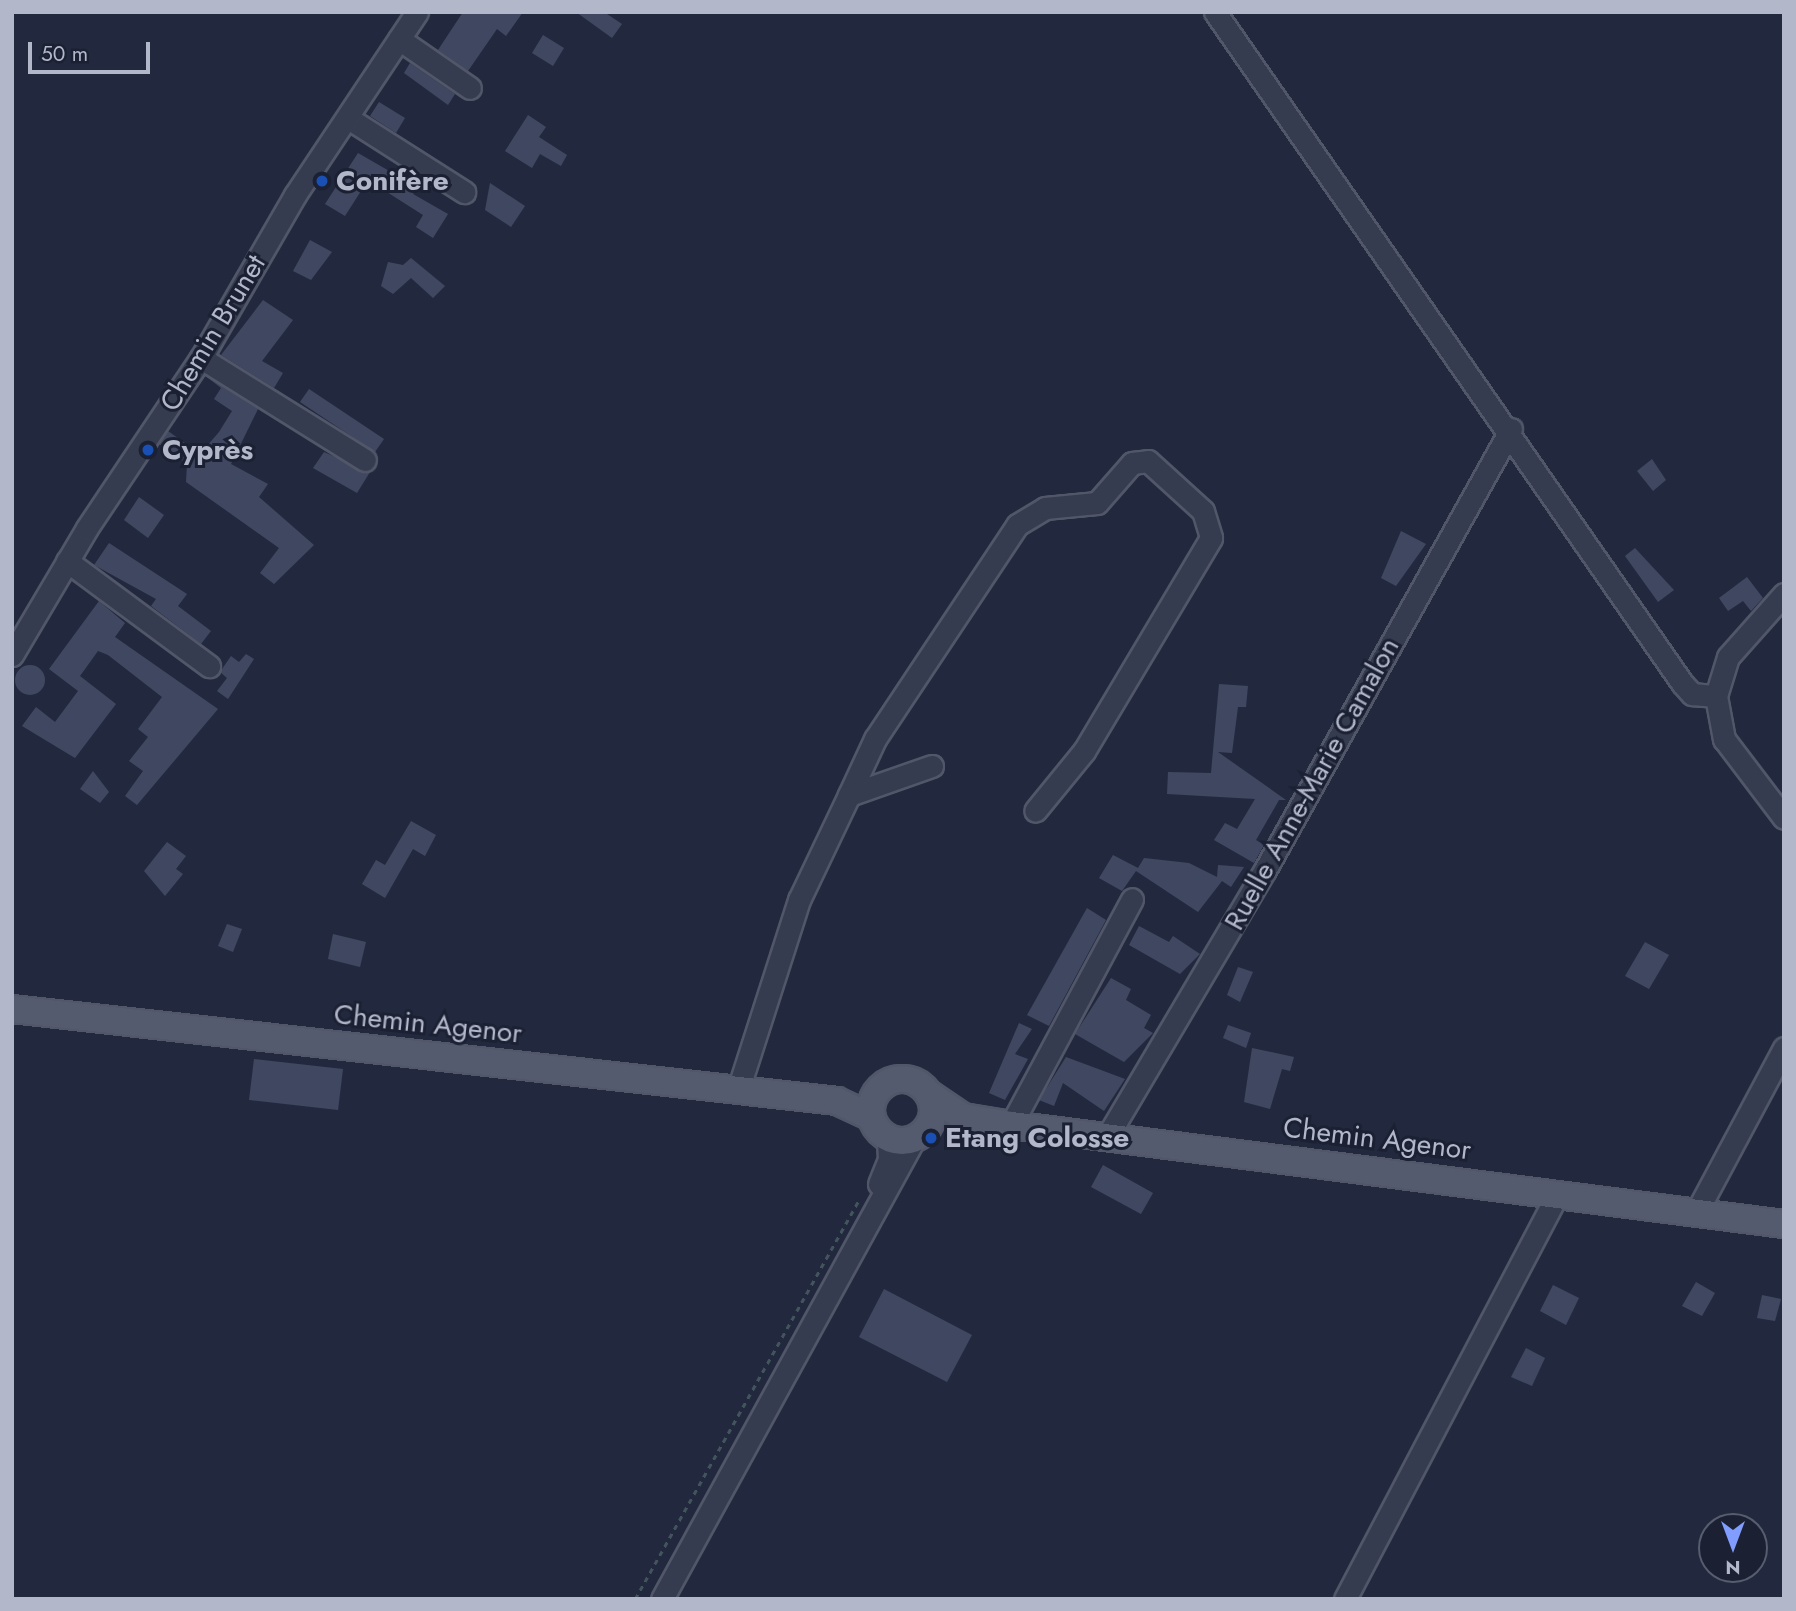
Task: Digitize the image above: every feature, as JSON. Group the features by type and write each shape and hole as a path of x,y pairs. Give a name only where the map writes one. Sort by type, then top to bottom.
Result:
{"main road":[{"name":"Chemin Agenor","path":"12,1009 837,1101 896,1123 963,1117 1784,1224"},
{"name":"Chemin Agenor","path":"896,1123 899,1079 929,1094 963,1117"},
{"path":"896,1123 929,1094"}],"street":[{"name":"Chemin Brunet","path":"12,655 67,561 201,358 348,118 417,12"},
{"path":"1215,12 1511,429 1682,683 1692,694 1716,696"},
{"path":"399,39 470,88"},
{"path":"348,118 464,192"},
{"path":"201,358 365,460"},
{"name":"Ruelle Anne-Marie Camalon","path":"1107,1137 1265,870 1511,429"},
{"path":"738,1090 799,900 874,739 1017,525 1045,508 1097,503 1132,463 1148,461 1203,511 1210,538 1084,751 1035,811"},
{"path":"67,561 209,666"},
{"path":"1784,594 1728,657 1716,696 1724,739 1784,818"},
{"path":"849,795 932,766"},
{"path":"1011,1125 1132,899"},
{"path":"1696,1213 1784,1048"},
{"path":"647,1599 873,1194 889,1159 896,1123"},
{"path":"662,1599 896,1123"},
{"path":"1345,1599 1558,1193"}],"path":[{"path":"635,1599 855,1202 873,1194"}],"building":[{"path":"463,12 523,12 506,36 497,29 468,71 438,50"},
{"path":"576,12 604,12 622,24 612,38"},
{"path":"543,35 564,48 553,66 532,53"},
{"path":"410,63 455,94 448,105 404,73"},
{"path":"379,102 405,118 396,133 370,116"},
{"path":"528,115 546,127 539,137 567,155 561,166 540,154 532,168 505,151"},
{"path":"358,153 417,187 413,194 448,214 433,238 416,227 423,215 368,180 345,216 325,204"},
{"path":"490,183 525,206 511,227 485,210"},
{"path":"310,240 332,252 311,280 293,271"},
{"path":"411,258 445,286 433,298 411,278 393,294 381,286 388,262 403,265"},
{"path":"263,300 293,320 262,361 283,373 274,388 221,355"},
{"path":"207,377 258,409 231,464 268,484 259,497 314,545 274,584 260,573 279,548 186,482 187,464 159,444 168,431 200,454 219,432 232,411 214,399 221,388"},
{"path":"309,389 384,439 375,452 300,402"},
{"path":"324,452 370,472 357,493 313,468"},
{"path":"1652,459 1666,480 1653,491 1637,471"},
{"path":"139,497 164,515 148,538 124,520"},
{"path":"1401,531 1426,544 1396,586 1381,578"},
{"path":"109,543 187,594 178,606 211,631 201,644 151,606 156,599 94,565"},
{"path":"1635,548 1674,590 1658,602 1625,556"},
{"path":"1747,577 1763,598 1751,611 1743,601 1728,611 1719,598"},
{"path":"99,601 125,623 115,637 218,709 137,805 125,796 143,771 129,761 148,737 138,729 162,697 108,655 98,651 80,676 116,704 75,758 22,726 36,707 55,722 78,691 49,669"},
{"path":"246,654 254,659 228,699 217,691 227,678 220,672 231,656 239,662"},
{"path":"30,665 40,670 45,680 40,690 30,695 20,690 15,680 20,670"},
{"path":"1219,684 1248,686 1246,707 1238,707 1232,753 1218,752 1286,800 1279,800 1256,840 1264,845 1254,863 1214,840 1225,823 1237,829 1255,799 1167,794 1168,772 1211,773"},
{"path":"93,771 109,792 100,803 80,789"},
{"path":"411,821 436,835 425,856 413,849 385,898 362,884 376,860 385,865"},
{"path":"167,842 186,856 176,869 183,874 165,896 144,871"},
{"path":"1113,855 1138,868 1144,858 1189,863 1217,877 1218,865 1244,867 1231,887 1222,881 1198,912 1136,871 1122,891 1099,878"},
{"path":"1087,908 1106,920 1049,1026 1027,1015"},
{"path":"227,924 242,929 233,952 218,946"},
{"path":"1139,926 1169,942 1173,936 1200,954 1180,974 1129,945"},
{"path":"333,934 366,942 360,967 328,959"},
{"path":"1645,942 1669,955 1649,989 1625,976"},
{"path":"1238,967 1253,972 1240,1002 1227,995"},
{"path":"1111,978 1131,989 1126,1000 1151,1015 1144,1028 1153,1033 1124,1062 1075,1034"},
{"path":"1019,1023 1032,1029 1015,1054 1028,1059 1005,1100 989,1093"},
{"path":"1228,1025 1251,1033 1246,1048 1223,1038"},
{"path":"1252,1048 1294,1057 1290,1071 1282,1069 1270,1109 1244,1102"},
{"path":"1066,1057 1125,1079 1104,1111 1063,1083 1054,1106 1039,1100"},
{"path":"254,1059 343,1069 338,1110 249,1100"},
{"path":"1103,1165 1153,1193 1141,1214 1091,1187"},
{"path":"1696,1282 1715,1293 1702,1316 1682,1306"},
{"path":"1553,1285 1579,1298 1566,1325 1540,1311"},
{"path":"884,1289 972,1335 947,1382 859,1337"},
{"path":"1762,1295 1781,1299 1775,1321 1757,1318"},
{"path":"1526,1348 1545,1358 1532,1386 1511,1377"}],"place":[{"name":"Conifère","path":"322,181"},
{"name":"Cyprès","path":"148,450"},
{"name":"Etang Colosse","path":"931,1138"}]}
